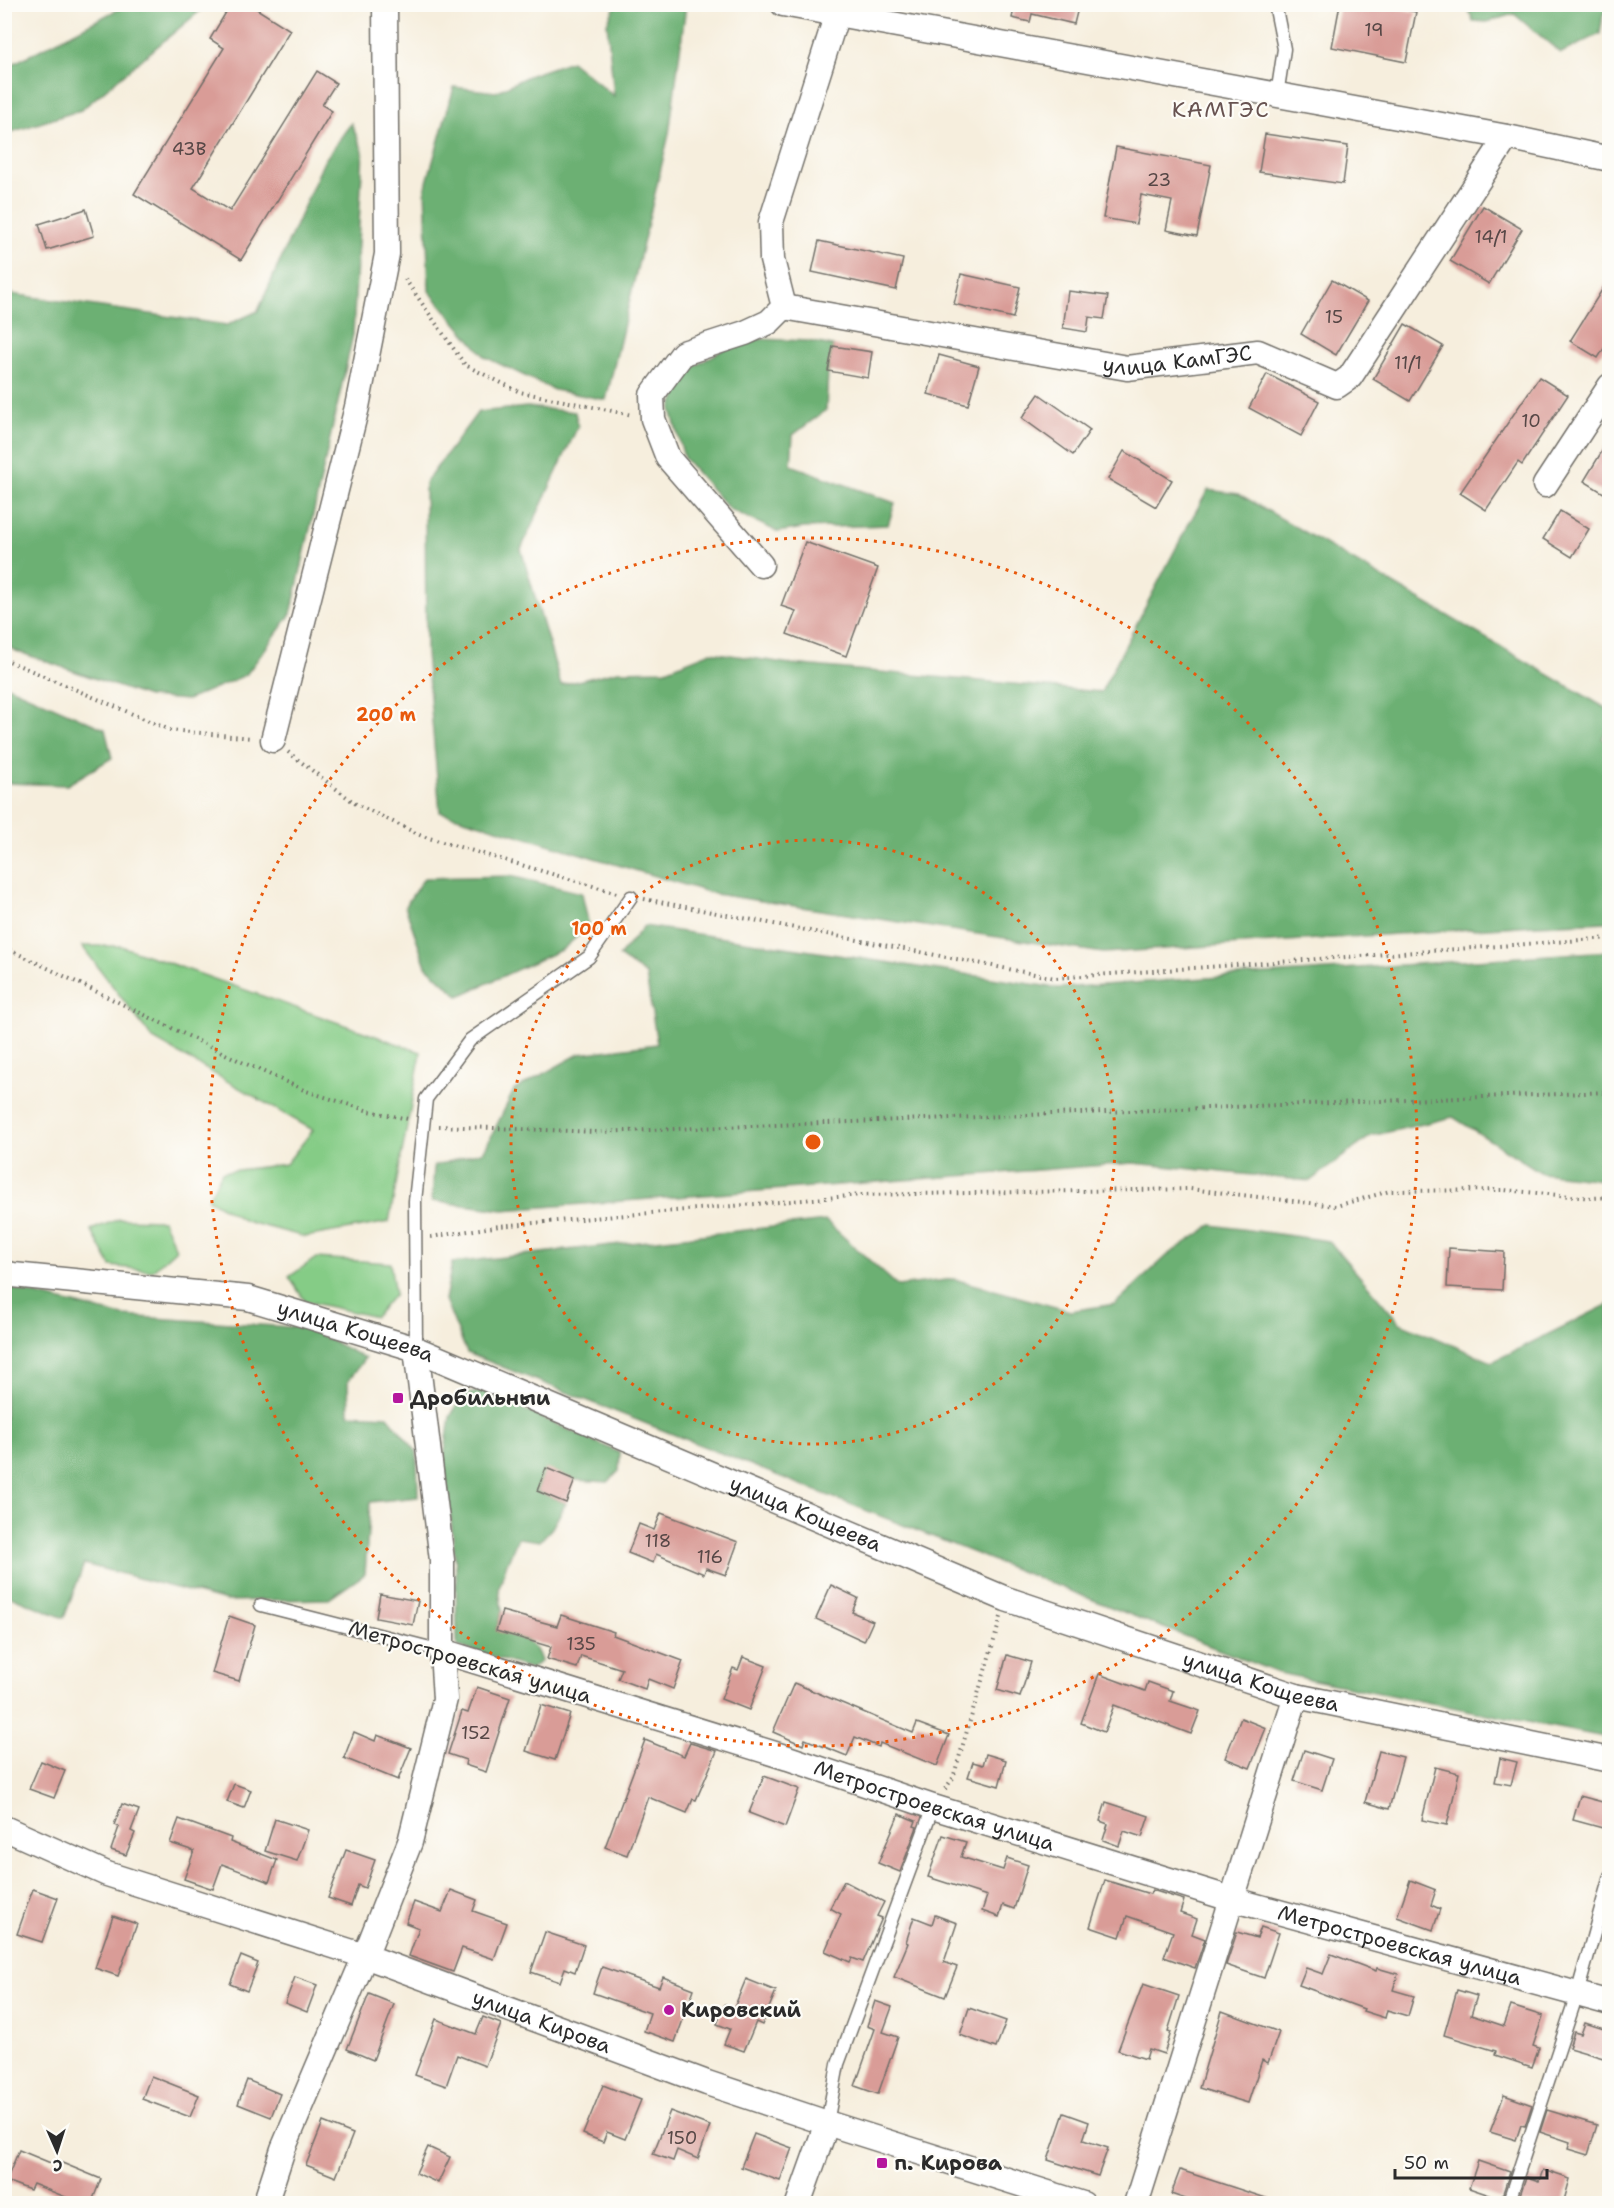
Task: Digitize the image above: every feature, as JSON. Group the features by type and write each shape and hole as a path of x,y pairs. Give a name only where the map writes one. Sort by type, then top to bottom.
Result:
{"street":[{"path":"273,740 357,407 387,254 385,4"},
{"path":"783,4 1507,137 1610,159"},
{"path":"761,565 668,458 653,419 652,395 683,353 745,333 769,322 784,307 772,260 771,222 837,14"},
{"name":"улица КамГЭС","path":"784,307 1127,368 1258,352 1337,386 1350,377 1507,137"},
{"path":"1545,485 1610,386"},
{"name":"улица Кощеева","path":"4,1273 248,1298 416,1349 1006,1599 1296,1696 1610,1760"},
{"path":"265,2204 283,2149 365,1956 410,1842 445,1699 442,1651 442,1560 416,1349"},
{"name":"Метростроевская улица","path":"442,1651 1231,1899 1610,2003"},
{"path":"1136,2204 1296,1696"},
{"name":"улица Кирова","path":"4,1828 107,1874 365,1956 707,2083 1083,2204"},
{"path":"798,2204 827,2123"}],"lane":[{"path":"1275,4 1284,49 1276,95"},
{"path":"416,1349 416,1201 426,1099 470,1040 589,957 631,897"},
{"name":"Метростроевская улица","path":"261,1605 442,1651"},
{"path":"827,2123 838,2064 933,1807"},
{"path":"1508,2204 1577,1994 1610,1876"}],"path":[{"path":"387,254 465,365 520,392 653,419"},
{"path":"4,659 170,730 273,740 356,804 422,836 631,897 1055,978 1610,938"},
{"path":"4,947 306,1091 369,1111 447,1128 598,1132 1610,1092"},
{"path":"416,1239 499,1226 861,1195 1190,1189 1336,1206 1390,1191 1504,1190 1592,1198 1610,1197"},
{"path":"933,1807 953,1778 1006,1599"}],"green space":[{"path":"1609,4 1609,11 1603,14 1600,34 1561,53 1514,14 1487,22 1473,21 1467,5"},
{"path":"126,5 207,5 81,110 5,134 5,68"},
{"path":"616,5 686,5 669,134 606,400 554,390 485,357 429,291 425,189 454,87 496,92 528,76 571,61 614,96 607,23"},
{"path":"351,123 363,151 353,335 291,614 246,675 187,700 148,697 16,651 5,645 5,293 227,325 258,311 324,161"},
{"path":"759,339 808,341 833,346 828,371 826,410 793,435 791,465 895,503 888,525 804,528 778,532 729,509 684,458 671,409 685,372 724,349"},
{"path":"527,407 575,412 578,426 521,549 561,685 618,671 666,670 711,652 791,664 1101,692 1208,490 1239,494 1609,710 1609,729 1602,738 1610,744 1609,922 1103,953 715,894 440,812 426,653 425,483 478,412"},
{"path":"5,685 105,729 112,758 67,785 5,783"},
{"path":"510,876 582,893 589,926 563,949 459,996 426,966 405,906 424,878"},
{"path":"644,926 1058,988 1609,951 1609,1181 1542,1173 1453,1117 1371,1136 1310,1181 1133,1163 503,1210 432,1201 434,1166 484,1151 514,1090 579,1054 657,1044 646,975 619,956"},
{"path":"82,946 121,946 421,1052 389,1222 305,1237 245,1221 208,1199 222,1172 286,1164 313,1130 153,1039"},
{"path":"119,1219 163,1220 176,1249 152,1271 111,1266 91,1230"},
{"path":"826,1221 898,1286 954,1279 1070,1311 1115,1304 1169,1254 1212,1225 1329,1241 1400,1323 1492,1362 1609,1304 1609,1738 1278,1673 467,1353 445,1300 452,1263"},
{"path":"316,1258 390,1263 395,1294 375,1317 305,1301 289,1277"},
{"path":"5,1287 123,1316 306,1328 365,1358 348,1381 349,1414 388,1416 417,1452 418,1497 370,1502 365,1574 329,1599 226,1601 84,1564 64,1618 5,1594"},
{"path":"483,1391 620,1453 619,1471 608,1482 575,1480 546,1469 537,1491 566,1503 552,1528 540,1541 518,1538 507,1563 499,1588 502,1611 496,1630 524,1639 534,1646 541,1661 531,1669 457,1646 456,1566 444,1458 450,1417 463,1395"}],"building":[{"path":"231,4 249,4 290,30 193,188 230,211 317,71 336,83 322,105 332,111 241,260 134,194 224,48 210,39"},
{"path":"1015,4 1079,4 1074,24 1032,14 1030,22 1012,18"},
{"path":"1340,4 1377,4 1416,12 1406,62 1332,47"},
{"path":"1265,134 1348,146 1343,184 1259,172"},
{"path":"1116,147 1211,165 1197,236 1166,230 1172,201 1141,195 1136,224 1103,218"},
{"path":"1483,206 1522,229 1489,284 1450,261"},
{"path":"86,209 94,236 47,250 39,224"},
{"path":"819,241 903,259 896,290 812,272"},
{"path":"961,274 1020,287 1013,318 954,304"},
{"path":"1610,277 1610,339 1598,358 1570,341"},
{"path":"1332,280 1368,301 1336,355 1301,334"},
{"path":"1068,291 1108,296 1104,319 1089,317 1087,332 1063,328"},
{"path":"1405,324 1443,346 1410,401 1373,379"},
{"path":"833,346 872,352 868,378 828,371"},
{"path":"939,355 979,366 968,405 928,394"},
{"path":"1267,374 1319,401 1301,436 1249,408"},
{"path":"1539,377 1568,395 1522,465 1518,462 1486,510 1460,493"},
{"path":"1039,394 1090,430 1073,455 1022,418"},
{"path":"1610,438 1610,497 1584,481"},
{"path":"1124,451 1172,480 1156,507 1108,479"},
{"path":"1560,511 1589,529 1572,557 1543,539"},
{"path":"805,542 878,568 846,656 787,634 796,611 781,606"},
{"path":"1449,1248 1504,1252 1502,1290 1447,1287"},
{"path":"546,1468 575,1480 566,1503 537,1491"},
{"path":"661,1513 738,1542 726,1575 706,1568 704,1574 656,1554 653,1563 628,1553 639,1524 654,1530"},
{"path":"831,1585 858,1598 852,1612 873,1621 864,1641 816,1619"},
{"path":"380,1594 418,1601 413,1625 376,1618"},
{"path":"502,1611 557,1626 561,1615 614,1632 613,1635 683,1661 673,1689 648,1679 645,1689 618,1679 622,1669 581,1656 577,1668 547,1659 551,1647 496,1631"},
{"path":"229,1616 255,1625 239,1681 212,1673"},
{"path":"1007,1655 1031,1662 1020,1697 997,1690"},
{"path":"743,1657 766,1666 749,1710 721,1699 733,1668 738,1670"},
{"path":"1099,1674 1145,1691 1148,1682 1173,1691 1170,1701 1200,1711 1191,1734 1114,1705 1104,1732 1081,1723"},
{"path":"794,1683 913,1733 917,1723 949,1735 937,1766 880,1743 879,1747 855,1737 847,1756 805,1739 803,1745 773,1732"},
{"path":"477,1687 510,1698 486,1772 465,1765 466,1760 448,1754 462,1711 468,1713"},
{"path":"541,1705 570,1714 555,1760 526,1751"},
{"path":"1241,1718 1266,1728 1250,1768 1225,1758"},
{"path":"354,1732 375,1741 377,1735 411,1748 398,1780 344,1758"},
{"path":"645,1740 684,1756 690,1743 717,1751 696,1800 693,1799 687,1813 648,1797 627,1855 605,1847"},
{"path":"1304,1750 1332,1759 1322,1790 1294,1781"},
{"path":"1379,1751 1403,1757 1389,1809 1365,1802"},
{"path":"986,1754 1006,1760 999,1786 968,1777 973,1762 983,1765"},
{"path":"1500,1758 1517,1762 1511,1785 1495,1782"},
{"path":"41,1761 65,1771 54,1798 29,1789"},
{"path":"1435,1767 1459,1773 1447,1825 1422,1820"},
{"path":"764,1776 799,1789 785,1827 749,1813"},
{"path":"234,1784 251,1790 244,1808 227,1802"},
{"path":"1580,1796 1610,1804 1610,1830 1573,1820"},
{"path":"1106,1802 1149,1816 1142,1837 1124,1831 1119,1846 1103,1840 1108,1824 1100,1821"},
{"path":"122,1804 139,1810 131,1831 135,1833 126,1855 111,1850 119,1827 114,1825"},
{"path":"899,1814 916,1821 914,1826 917,1827 900,1872 878,1863"},
{"path":"179,1819 231,1838 230,1842 277,1860 269,1882 222,1864 213,1889 184,1879 194,1851 170,1843"},
{"path":"275,1819 308,1830 297,1861 265,1851"},
{"path":"943,1835 966,1842 961,1857 1003,1870 1007,1858 1028,1865 1014,1909 1003,1905 999,1917 982,1911 987,1896 928,1877"},
{"path":"346,1850 375,1860 365,1888 358,1885 351,1906 328,1898"},
{"path":"1105,1880 1150,1894 1152,1890 1184,1900 1180,1913 1197,1919 1192,1934 1205,1939 1195,1968 1164,1957 1173,1932 1127,1916 1120,1937 1090,1927"},
{"path":"1410,1880 1436,1890 1431,1905 1440,1909 1433,1930 1397,1917"},
{"path":"844,1881 884,1902 877,1916 882,1918 863,1962 852,1958 850,1962 825,1951 841,1914 830,1908"},
{"path":"33,1889 58,1898 42,1942 17,1934"},
{"path":"451,1890 477,1900 473,1911 507,1923 494,1959 462,1948 453,1972 409,1956 419,1928 406,1923 414,1902 442,1912"},
{"path":"935,1915 957,1923 944,1962 957,1967 945,1997 894,1977 908,1943 906,1942 914,1917 932,1924"},
{"path":"113,1916 137,1924 118,1976 95,1968"},
{"path":"1261,1927 1279,1933 1264,1978 1226,1965 1237,1932 1257,1938"},
{"path":"545,1932 584,1945 575,1972 565,1968 560,1982 531,1972"},
{"path":"1331,1954 1376,1971 1377,1968 1398,1974 1393,1990 1414,1996 1408,2016 1387,2010 1385,2018 1299,1985 1306,1968 1323,1974"},
{"path":"241,1956 258,1963 247,1991 230,1984"},
{"path":"602,1967 659,1987 663,1977 694,1989 675,2042 644,2031 650,2013 593,1993"},
{"path":"295,1977 317,1985 307,2012 285,2003"},
{"path":"746,1979 776,1991 762,2025 756,2022 744,2051 724,2044 730,2029 717,2024 725,2004 734,2008"},
{"path":"1143,1984 1179,1996 1168,2031 1171,2032 1164,2054 1149,2049 1146,2059 1118,2050"},
{"path":"1457,1990 1477,1996 1471,2015 1504,2026 1511,2006 1543,2016 1533,2046 1539,2048 1532,2067 1495,2055 1496,2051 1444,2035"},
{"path":"369,1994 394,2004 373,2060 347,2049"},
{"path":"875,2001 892,2007 883,2032 898,2037 878,2094 855,2086 875,2029 867,2026"},
{"path":"969,2008 1006,2021 996,2048 960,2035"},
{"path":"1222,2011 1279,2032 1268,2063 1262,2060 1248,2103 1199,2088"},
{"path":"483,2017 501,2024 485,2066 457,2055 446,2086 415,2075 436,2019 476,2034"},
{"path":"1585,2023 1610,2031 1610,2060 1569,2048 1574,2032 1581,2034"},
{"path":"151,2076 199,2095 190,2117 142,2099"},
{"path":"247,2080 280,2094 271,2117 238,2104"},
{"path":"603,2085 641,2100 625,2139 607,2132 603,2142 583,2134"},
{"path":"1504,2095 1532,2105 1525,2126 1521,2125 1516,2140 1490,2132"},
{"path":"1547,2110 1597,2125 1588,2155 1568,2149 1570,2142 1540,2132"},
{"path":"670,2111 710,2126 698,2159 677,2150 673,2161 653,2154"},
{"path":"1064,2113 1089,2122 1083,2140 1108,2148 1098,2176 1048,2160"},
{"path":"323,2122 353,2134 336,2177 306,2165"},
{"path":"754,2134 792,2148 780,2181 741,2167"},
{"path":"428,2147 450,2157 438,2183 416,2173"},
{"path":"19,2150 53,2164 55,2160 101,2179 91,2204 83,2204 33,2184 30,2190 6,2181"},
{"path":"1478,2161 1510,2172 1501,2199 1469,2188"},
{"path":"1180,2170 1272,2200 1271,2204 1200,2204 1171,2194"},
{"path":"1543,2170 1570,2179 1563,2204 1517,2204 1526,2177 1539,2181"}],"place":[{"name":"Дробильныи","path":"398,1398"},
{"name":"Кировский","path":"669,2010"},
{"name":"п. Кирова","path":"882,2163"}],"district":[{"name":"КАМГЭС","path":"1221,109"}]}
